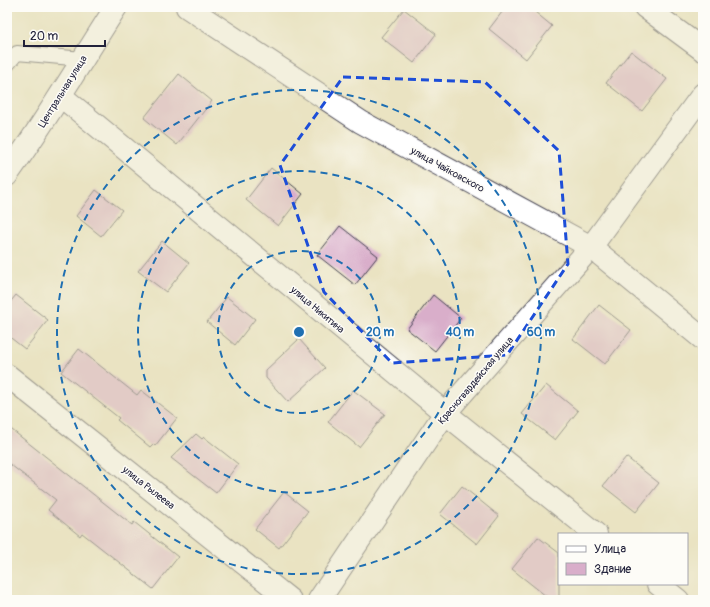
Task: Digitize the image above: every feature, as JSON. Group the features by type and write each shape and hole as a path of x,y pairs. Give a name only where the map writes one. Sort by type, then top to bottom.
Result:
{"street":[{"name":"Центральная улица","path":"7,175 61,96 82,59 116,7"},
{"name":"улица Чайковского","path":"187,7 361,122 591,247 703,339"},
{"path":"645,7 703,50"},
{"name":"Красногвардейская улица","path":"319,600 445,413 591,247 703,94"},
{"name":"улица Никитина","path":"61,96 445,413 595,533"},
{"name":"улица Рылеева","path":"7,375 290,600"},
{"path":"659,585 678,600"}],"lane":[{"path":"7,66 18,53 82,59"}],"highlighted area":[{"path":"343,77 485,82 559,151 568,264 507,355 392,363 324,292 280,165"}],"building":[{"path":"506,7 529,7 552,26 526,59 489,29"},
{"path":"404,9 436,34 414,63 381,37"},
{"path":"631,51 667,79 642,111 606,83"},
{"path":"179,74 212,101 177,145 144,118"},
{"path":"271,168 303,194 278,226 246,200"},
{"path":"96,190 122,210 101,236 76,216"},
{"path":"340,226 378,256 355,285 317,255"},
{"path":"162,241 189,263 166,292 138,271"},
{"path":"16,295 48,320 25,349 7,335 7,306"},
{"path":"433,295 461,318 435,351 407,329"},
{"path":"227,297 255,319 235,345 207,322"},
{"path":"599,305 631,330 605,364 573,339"},
{"path":"299,339 325,368 288,402 266,378 266,370"},
{"path":"79,349 137,395 141,390 177,418 155,446 153,444 150,447 117,420 119,418 61,372"},
{"path":"546,385 578,411 555,440 522,414"},
{"path":"353,390 385,414 359,447 328,422"},
{"path":"7,426 132,525 134,522 178,557 153,589 82,533 80,536 48,510 56,500 7,462"},
{"path":"196,434 202,439 204,437 238,464 216,493 171,458"},
{"path":"626,457 659,483 636,512 603,486"},
{"path":"462,486 499,516 477,544 440,514"},
{"path":"284,492 308,511 279,548 255,529"},
{"path":"538,537 558,552 559,600 551,600 512,569"}]}
